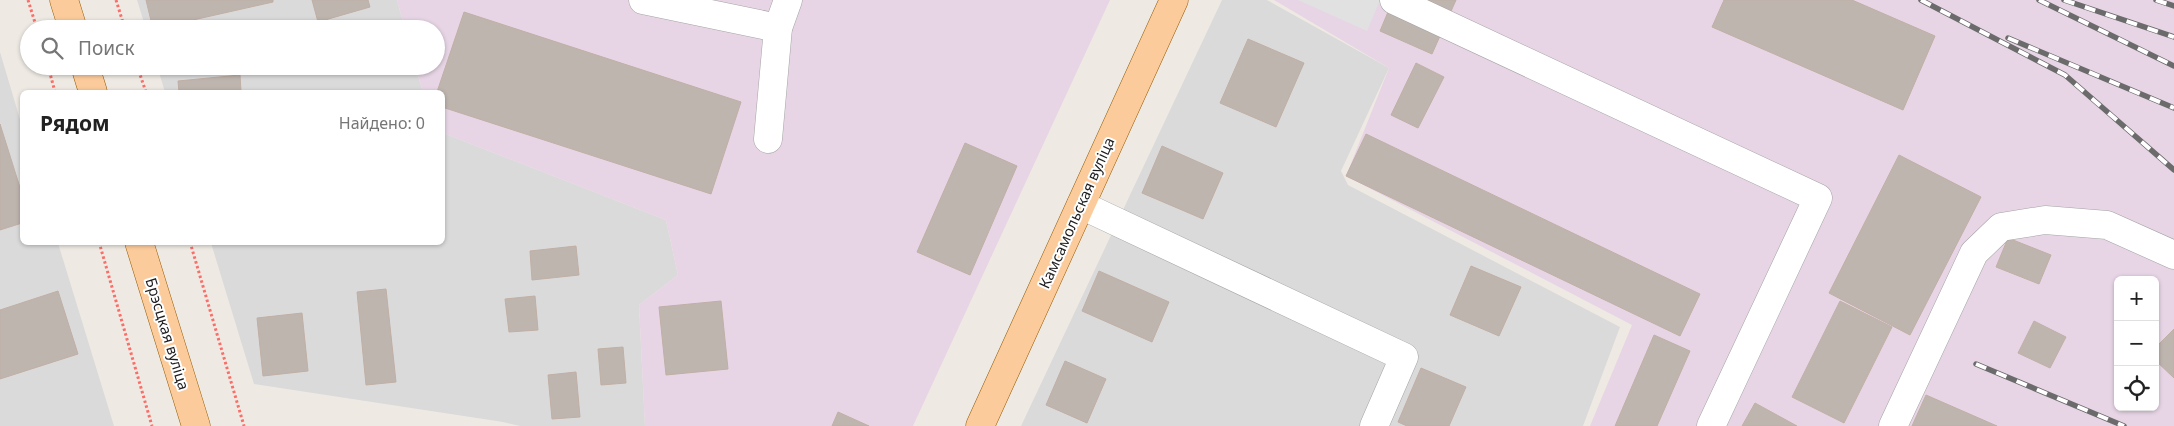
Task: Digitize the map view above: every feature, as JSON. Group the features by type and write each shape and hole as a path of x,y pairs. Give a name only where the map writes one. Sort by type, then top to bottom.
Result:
{"main road":[{"path":"64,0 70,20"},
{"name":"Камсамольская вуліца","path":"980,426 1174,0"},
{"path":"88,75 92,90"},
{"name":"Брэсцкая вуліца","path":"140,245 196,426"}],"lane":[{"path":"643,0 778,28"},
{"path":"768,139 778,28 788,0"},
{"path":"1394,0 1818,198 1711,426"},
{"path":"1081,205 1404,357 1374,426"},
{"path":"1893,426 1974,253 2001,227 2045,220 2107,225 2174,255"}],"path":[{"path":"28,0 34,20"},
{"path":"116,0 122,20"},
{"path":"50,75 54,90"},
{"path":"140,75 145,90"},
{"path":"100,245 152,426"},
{"path":"191,245 244,426"}],"shaded area":[{"path":"137,0 397,0 403,20 143,20"},
{"path":"397,0 1110,0 913,426 645,426 639,305 678,275 666,220 445,134 445,90 422,90 418,75 445,75 445,20 403,20"},
{"path":"1222,0 1267,0 1389,68 1341,171 1348,185 1620,327 1583,426 1021,426"},
{"path":"1274,0 2174,0 2174,426 1590,426 1632,325 1346,176 1389,68"},
{"path":"1298,0 1380,0 1367,31"},
{"path":"0,52 20,119 20,245 59,245 114,426 0,426"},
{"path":"160,75 418,75 422,90 164,90"},
{"path":"445,134 666,220 678,275 639,305 645,426 520,426 254,384 212,245 445,245"}],"building":[{"path":"146,0 273,0 273,2 193,20 151,20"},
{"path":"312,0 368,0 370,7 325,20 317,20"},
{"path":"1393,0 1456,0 1432,54 1380,31"},
{"path":"1724,0 1852,0 1935,36 1903,110 1712,27"},
{"path":"464,12 741,102 711,194 445,108 445,90 438,90 443,75 445,75 445,68"},
{"path":"1248,39 1304,63 1276,127 1220,103"},
{"path":"1416,63 1444,77 1418,128 1391,115"},
{"path":"240,75 241,90 179,90 178,81"},
{"path":"0,124 20,188 20,224 0,230"},
{"path":"1366,134 1700,294 1680,336 1346,176"},
{"path":"965,143 1017,166 970,275 917,252"},
{"path":"1162,146 1223,173 1203,219 1142,193"},
{"path":"1899,155 1981,197 1910,335 1829,293"},
{"path":"2008,238 2051,255 2039,284 1996,267"},
{"path":"576,246 579,275 532,280 530,251"},
{"path":"1471,266 1521,287 1499,336 1450,315"},
{"path":"1099,271 1169,302 1152,342 1082,311"},
{"path":"386,289 396,382 366,385 357,292"},
{"path":"58,291 78,354 0,379 0,310"},
{"path":"535,296 538,330 509,332 505,299"},
{"path":"721,301 728,369 666,375 659,307"},
{"path":"1840,301 1892,327 1844,423 1792,397"},
{"path":"302,313 308,371 263,376 257,318"},
{"path":"2034,321 2066,337 2050,368 2018,353"},
{"path":"2174,329 2174,378 2159,364 2159,344"},
{"path":"1654,335 1690,351 1657,426 1615,426"},
{"path":"623,347 626,383 601,385 598,349"},
{"path":"1065,361 1106,379 1087,423 1046,405"},
{"path":"1421,368 1466,387 1449,426 1407,426 1398,422"},
{"path":"576,372 580,417 552,419 548,375"},
{"path":"1926,395 1997,426 1912,426"},
{"path":"1755,403 1797,426 1742,426"},
{"path":"838,412 869,426 832,426"}],"railway":[{"path":"1921,0 2065,75 2174,170"},
{"path":"2039,0 2174,66"},
{"path":"2064,0 2174,37"},
{"path":"2156,0 2174,6"},
{"path":"2008,38 2174,108"},
{"path":"1976,364 2124,426"}]}
